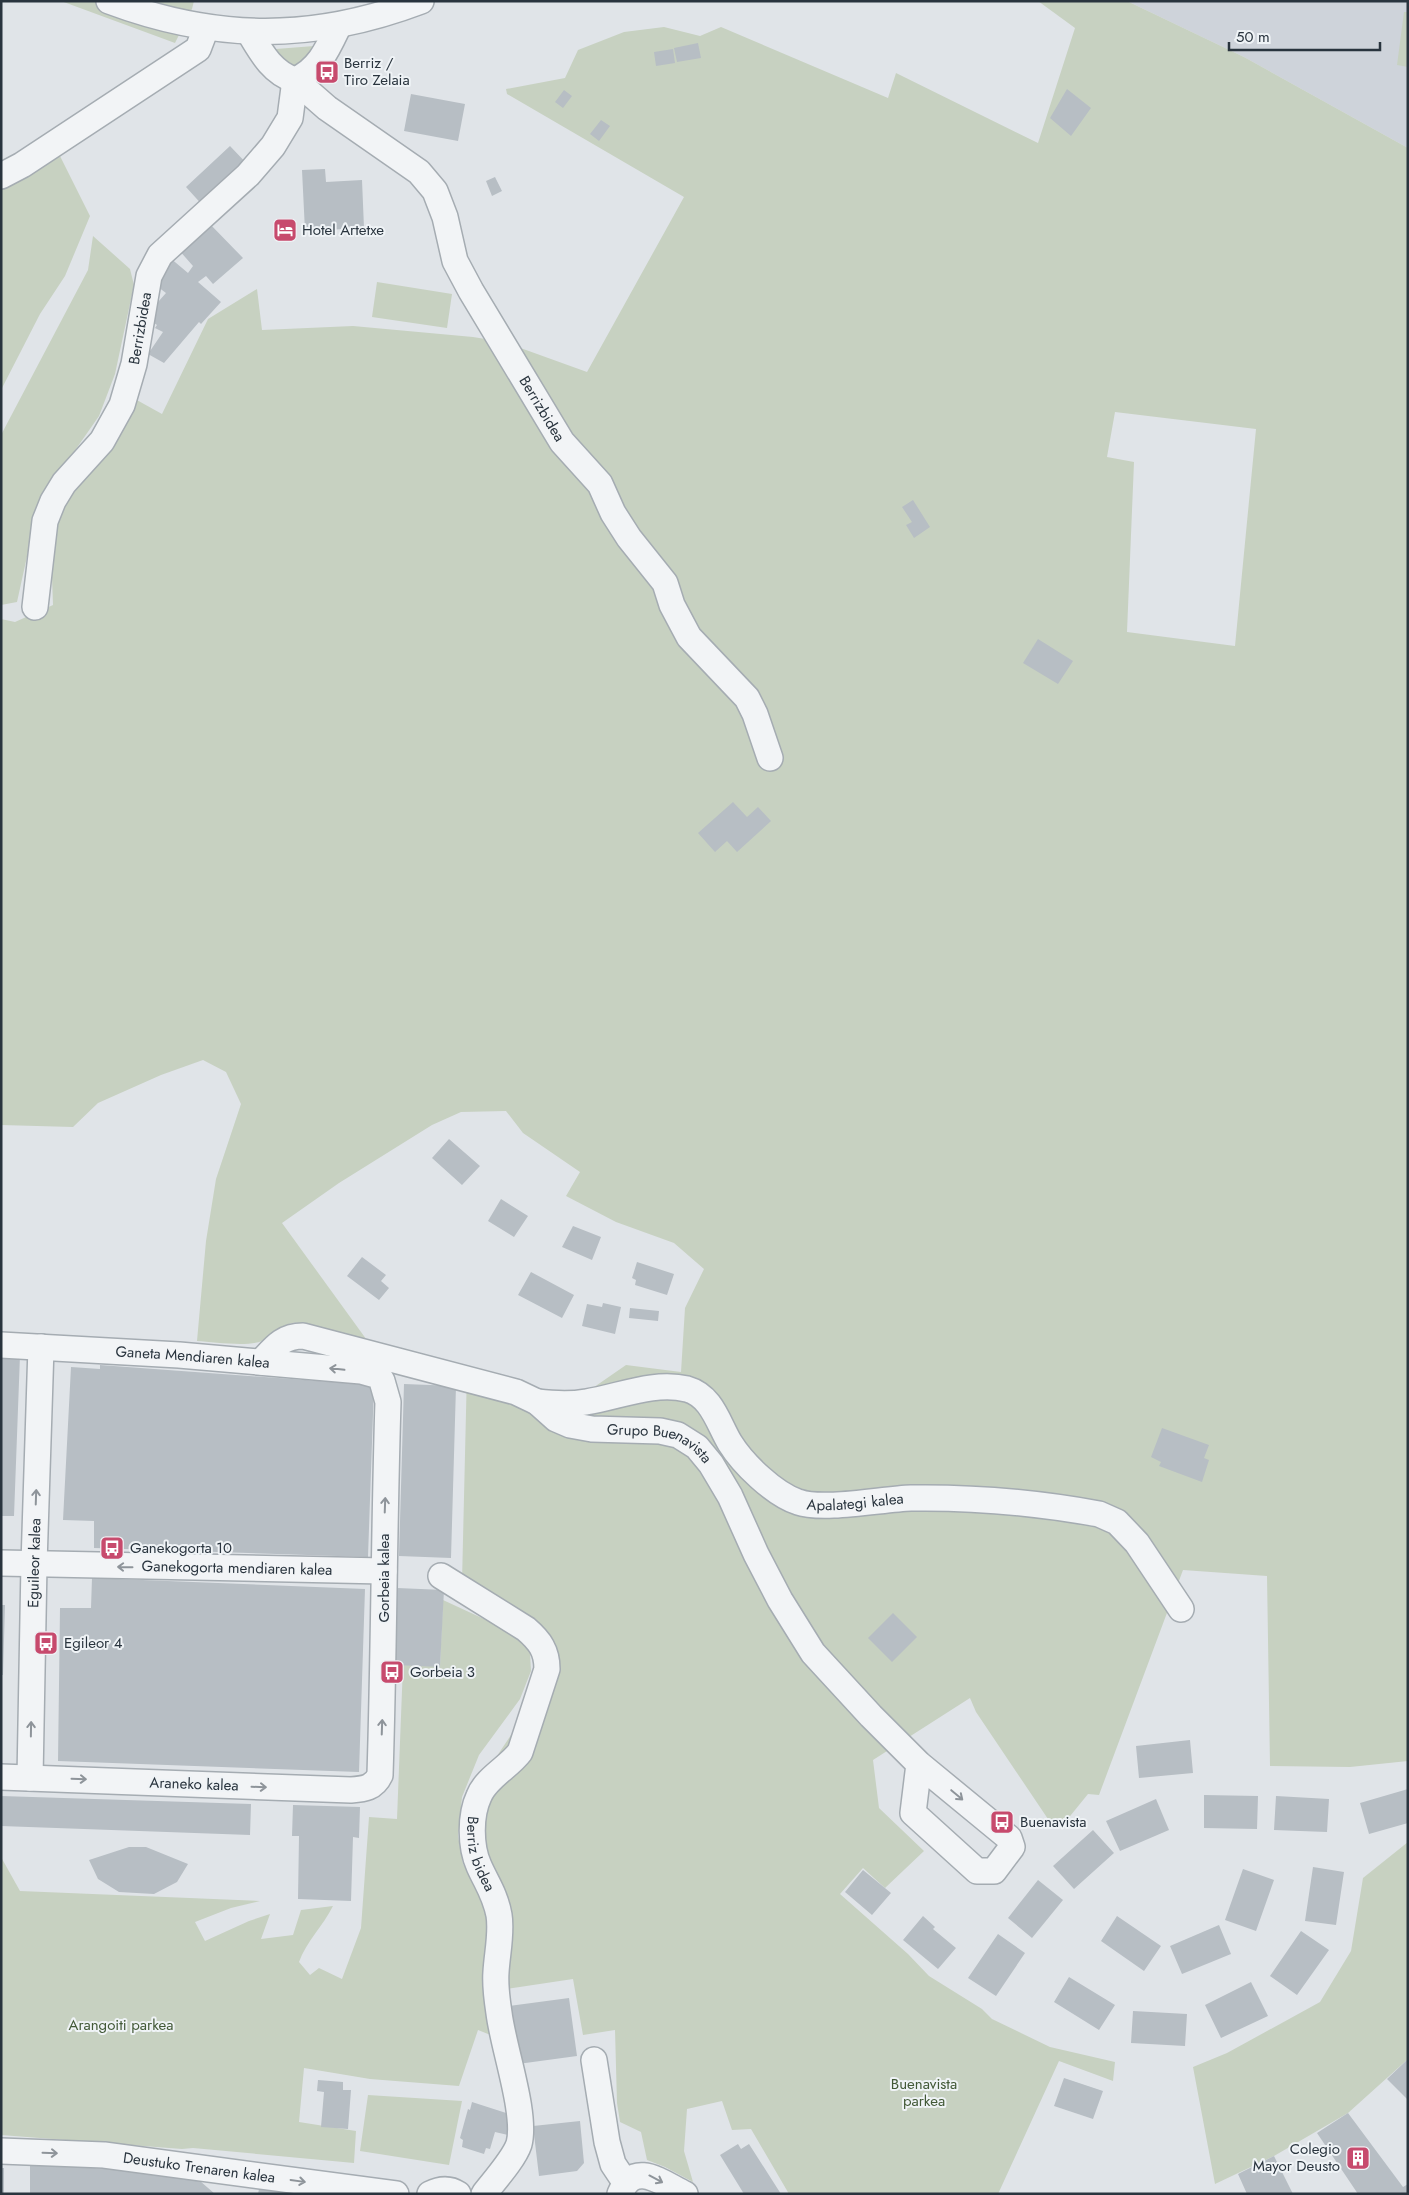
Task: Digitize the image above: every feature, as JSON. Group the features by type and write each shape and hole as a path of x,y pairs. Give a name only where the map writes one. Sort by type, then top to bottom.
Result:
{"street":[{"path":"109,1 163,19 206,28 249,32 282,32 339,25 393,6 420,1"},
{"path":"295,80 308,75 319,64 339,25"},
{"path":"1,176 22,165 198,48 206,28"},
{"name":"Berrizbidea","path":"249,32 274,69 282,76 295,80 327,108 418,172 435,192 445,217 455,261 476,300 562,442 600,484 613,513 629,538 665,583 672,605 689,637 747,698 755,714 770,758"},
{"name":"Berrizbidea","path":"35,606 45,521 53,501 64,483 102,441 122,405 134,364 149,276 160,255 248,175 273,146 290,118 295,80"},
{"name":"Grupo Buenavista","path":"261,1362 283,1339 292,1336 302,1336 516,1392 537,1402 556,1419 570,1425 592,1429 660,1431 678,1435 696,1447 712,1464 730,1496 756,1554 780,1600 814,1653 871,1716 919,1764"},
{"name":"Ganeta Mendiaren kalea","path":"1,1345 261,1362 361,1371 379,1376 382,1381"},
{"name":"Eguileor kalea","path":"30,1778 41,1347"},
{"name":"Gorbeia kalea","path":"380,1775 384,1672 388,1402 382,1381"},
{"name":"Apalategi kalea","path":"537,1402 568,1405 643,1389 687,1389 704,1397 731,1444 759,1477 798,1502 818,1504 910,1498 962,1498 1099,1514 1117,1522 1137,1543 1181,1609"},
{"name":"Ganekogorta mendiaren kalea","path":"1,1564 384,1571"},
{"name":"Berriz bidea","path":"441,1576 536,1637 547,1656 548,1669 520,1752 513,1762 491,1780 479,1794 475,1808 472,1843 478,1866 489,1882 499,1917 496,1974 499,2013 517,2098 520,2122 518,2144 501,2174 484,2194"},
{"name":"Araneko kalea","path":"1,1777 351,1790 368,1788 377,1782 380,1775"},
{"path":"594,2060 606,2142 623,2188 635,2176 647,2174 685,2194"},
{"name":"Deustuko Trenaren kalea","path":"1,2151 104,2155 396,2194"},
{"path":"430,2194 439,2189 458,2194"}],"shaded area":[{"path":"1127,1 1408,1 1408,148 1244,57"}],"green space":[{"path":"61,1 194,1 175,43"},
{"name":"Buenavista parkea","path":"1038,1 1127,1 1244,57 1408,148 1408,1761 1350,1767 1270,1766 1267,1576 1183,1570 1099,1795 1088,1794 1062,1826 1048,1819 976,1712 970,1698 873,1760 879,1808 924,1851 885,1888 863,1868 840,1894 908,1954 929,1976 982,2009 992,2019 1050,2047 1115,2062 1113,2081 1059,2061 998,2194 789,2194 751,2129 732,2130 722,2101 687,2109 684,2151 693,2182 647,2160 641,2132 620,2122 617,2103 615,2030 583,2035 573,1979 507,1989 505,1924 510,1904 490,1868 481,1825 493,1762 551,1675 554,1653 462,1582 467,1370 542,1390 587,1392 626,1365 681,1372 685,1308 704,1269 674,1243 616,1222 566,1196 580,1172 523,1133 506,1111 461,1112 432,1125 339,1183 282,1223 369,1343 309,1324 299,1323 288,1324 266,1339 256,1343 239,1344 197,1341 206,1241 216,1179 241,1104 226,1072 203,1060 161,1075 98,1103 73,1127 1,1125 1,619 15,622 53,605 51,550 61,506 117,389 162,414 208,319 257,289 262,330 353,326 473,337 504,342 587,372 684,197 507,94 506,89 565,78 578,50 624,32 664,27 700,36 721,27 888,98 896,73 1038,143 1075,28","holes":["1115,412 1256,429 1235,646 1127,632 1134,462 1107,457"]},
{"path":"1404,12 1408,12 1408,67 1397,65"},
{"path":"314,46 305,59 295,65 286,62 276,49"},
{"path":"60,156 90,216 65,276 40,314 1,390 1,190"},
{"path":"93,236 130,269 134,285 115,374 99,416 39,502 17,602 1,605 1,435 88,270"},
{"path":"377,282 452,294 447,328 372,317"},
{"name":"Arangoiti parkea","path":"443,1600 521,1636 530,1653 531,1671 520,1699 479,1755 462,1797 458,1836 463,1864 475,1884 485,1910 489,1940 493,2036 478,2030 459,2086 370,2079 304,2068 299,2122 356,2131 354,2163 193,2148 182,2149 1,2135 1,1857 20,1891 260,1901 231,1908 195,1922 205,1941 249,1921 270,1914 261,1939 293,1935 301,1910 333,1906 299,1962 310,1975 319,1968 342,1979 361,1928 369,1817 397,1819 403,1665 440,1666"},
{"path":"1408,1842 1408,2059 1348,2113 1274,2156 1215,2184 1193,2067 1227,2053 1320,2002 1351,1951 1363,1878"},
{"path":"368,2095 462,2101 449,2165 360,2151"}],"building":[{"path":"698,43 701,58 677,62 674,48"},
{"path":"673,49 675,63 656,66 654,52"},
{"path":"1067,89 1091,108 1071,136 1050,118"},
{"path":"564,90 572,96 563,108 555,102"},
{"path":"411,94 465,104 458,141 404,131"},
{"path":"601,120 610,126 599,141 590,134"},
{"path":"230,146 250,167 205,208 186,187"},
{"name":"Hotel Artetxe","path":"325,169 326,182 362,180 364,228 305,231 302,170"},
{"path":"495,177 502,191 492,196 486,181"},
{"path":"208,222 243,258 213,284 206,276 198,282 221,302 201,324 199,322 164,363 148,354 163,332 155,328 157,325 145,317 150,296 158,302 166,293 154,284 169,257 188,273 193,266 178,249"},
{"path":"913,500 930,527 914,538 906,525 912,522 902,507"},
{"path":"1038,639 1073,661 1058,684 1023,663"},
{"path":"733,802 747,817 758,807 771,821 737,852 727,841 715,852 698,833"},
{"path":"449,1139 480,1166 462,1185 432,1158"},
{"path":"501,1199 528,1216 514,1237 488,1221"},
{"path":"573,1226 601,1237 592,1260 562,1247"},
{"path":"362,1257 386,1275 381,1281 389,1288 379,1300 347,1276"},
{"path":"637,1262 674,1274 667,1295 635,1285 636,1280 632,1278"},
{"path":"531,1272 574,1295 562,1318 518,1295"},
{"path":"603,1303 621,1307 615,1334 582,1326 587,1304 602,1307"},
{"path":"630,1308 659,1311 658,1321 629,1318"},
{"path":"1,1355 20,1355 14,1516 1,1516"},
{"path":"100,1365 374,1385 368,1557 94,1548 94,1521 63,1520 71,1367 100,1369"},
{"path":"404,1384 456,1386 451,1558 399,1556"},
{"path":"1162,1428 1209,1445 1204,1458 1209,1460 1202,1482 1159,1466 1161,1462 1151,1457"},
{"path":"92,1578 365,1589 359,1772 58,1761 60,1608 91,1608"},
{"path":"397,1588 444,1590 440,1667 394,1665"},
{"path":"1,1605 5,1605 3,1675 1,1675"},
{"path":"893,1613 917,1637 892,1662 868,1638"},
{"path":"1190,1740 1193,1773 1139,1778 1136,1746"},
{"path":"1408,1789 1408,1823 1369,1834 1360,1803"},
{"path":"1204,1795 1258,1796 1257,1829 1204,1828"},
{"path":"1,1796 251,1804 250,1835 1,1826"},
{"path":"1276,1796 1329,1799 1327,1832 1274,1830"},
{"path":"1156,1799 1169,1830 1120,1851 1106,1821"},
{"path":"293,1805 360,1807 359,1838 353,1837 351,1901 298,1899 299,1836 292,1836"},
{"path":"1093,1830 1114,1853 1074,1889 1053,1866"},
{"path":"129,1847 146,1847 188,1864 177,1882 154,1894 119,1892 98,1879 89,1860"},
{"path":"1313,1867 1344,1872 1336,1925 1305,1921"},
{"path":"1243,1869 1274,1880 1256,1931 1225,1920"},
{"path":"863,1870 891,1893 872,1915 845,1892"},
{"path":"1038,1880 1063,1900 1032,1938 1008,1918"},
{"path":"923,1916 935,1927 933,1929 956,1948 938,1969 903,1940"},
{"path":"1117,1916 1161,1946 1144,1971 1101,1941"},
{"path":"1219,1925 1231,1954 1182,1974 1170,1946"},
{"path":"1301,1931 1329,1950 1297,1995 1270,1976"},
{"path":"998,1934 1025,1953 996,1996 968,1978"},
{"path":"1069,1977 1115,2005 1099,2030 1054,2002"},
{"path":"1251,1982 1268,2016 1221,2038 1205,2005"},
{"path":"569,1998 577,2056 518,2064 509,2006"},
{"path":"1133,2011 1187,2014 1185,2046 1131,2043"},
{"path":"1408,2059 1408,2100 1387,2079"},
{"path":"1064,2078 1103,2091 1093,2119 1054,2106"},
{"path":"318,2080 343,2082 343,2090 351,2090 348,2129 321,2127 324,2092 317,2091"},
{"path":"472,2102 512,2115 508,2135 495,2132 490,2149 486,2148 484,2154 462,2147 463,2140 460,2138 468,2109 470,2110"},
{"name":"Colegio Mayor Deusto","path":"1348,2113 1403,2187 1408,2184 1408,2194 1358,2194 1317,2133"},
{"path":"580,2121 584,2163 577,2171 539,2176 533,2126"},
{"path":"738,2144 741,2149 749,2144 781,2194 744,2194 720,2155"},
{"name":"Colegio Mayor Deusto","path":"1274,2156 1293,2194 1247,2194 1238,2174"},
{"path":"30,2163 120,2170 200,2181 215,2194 30,2194"},
{"path":"1,2168 4,2168 4,2194 1,2194"},
{"path":"260,2184 343,2194 258,2194"}],"place":[{"name":"Berriz / Tiro Zelaia","path":"327,72"},
{"name":"Hotel Artetxe","path":"285,230"},
{"name":"Ganekogorta 10","path":"112,1548"},
{"name":"Egileor 4","path":"46,1643"},
{"name":"Gorbeia 3","path":"392,1672"},
{"name":"Buenavista","path":"1002,1822"},
{"name":"Colegio Mayor Deusto","path":"1358,2158"}]}
